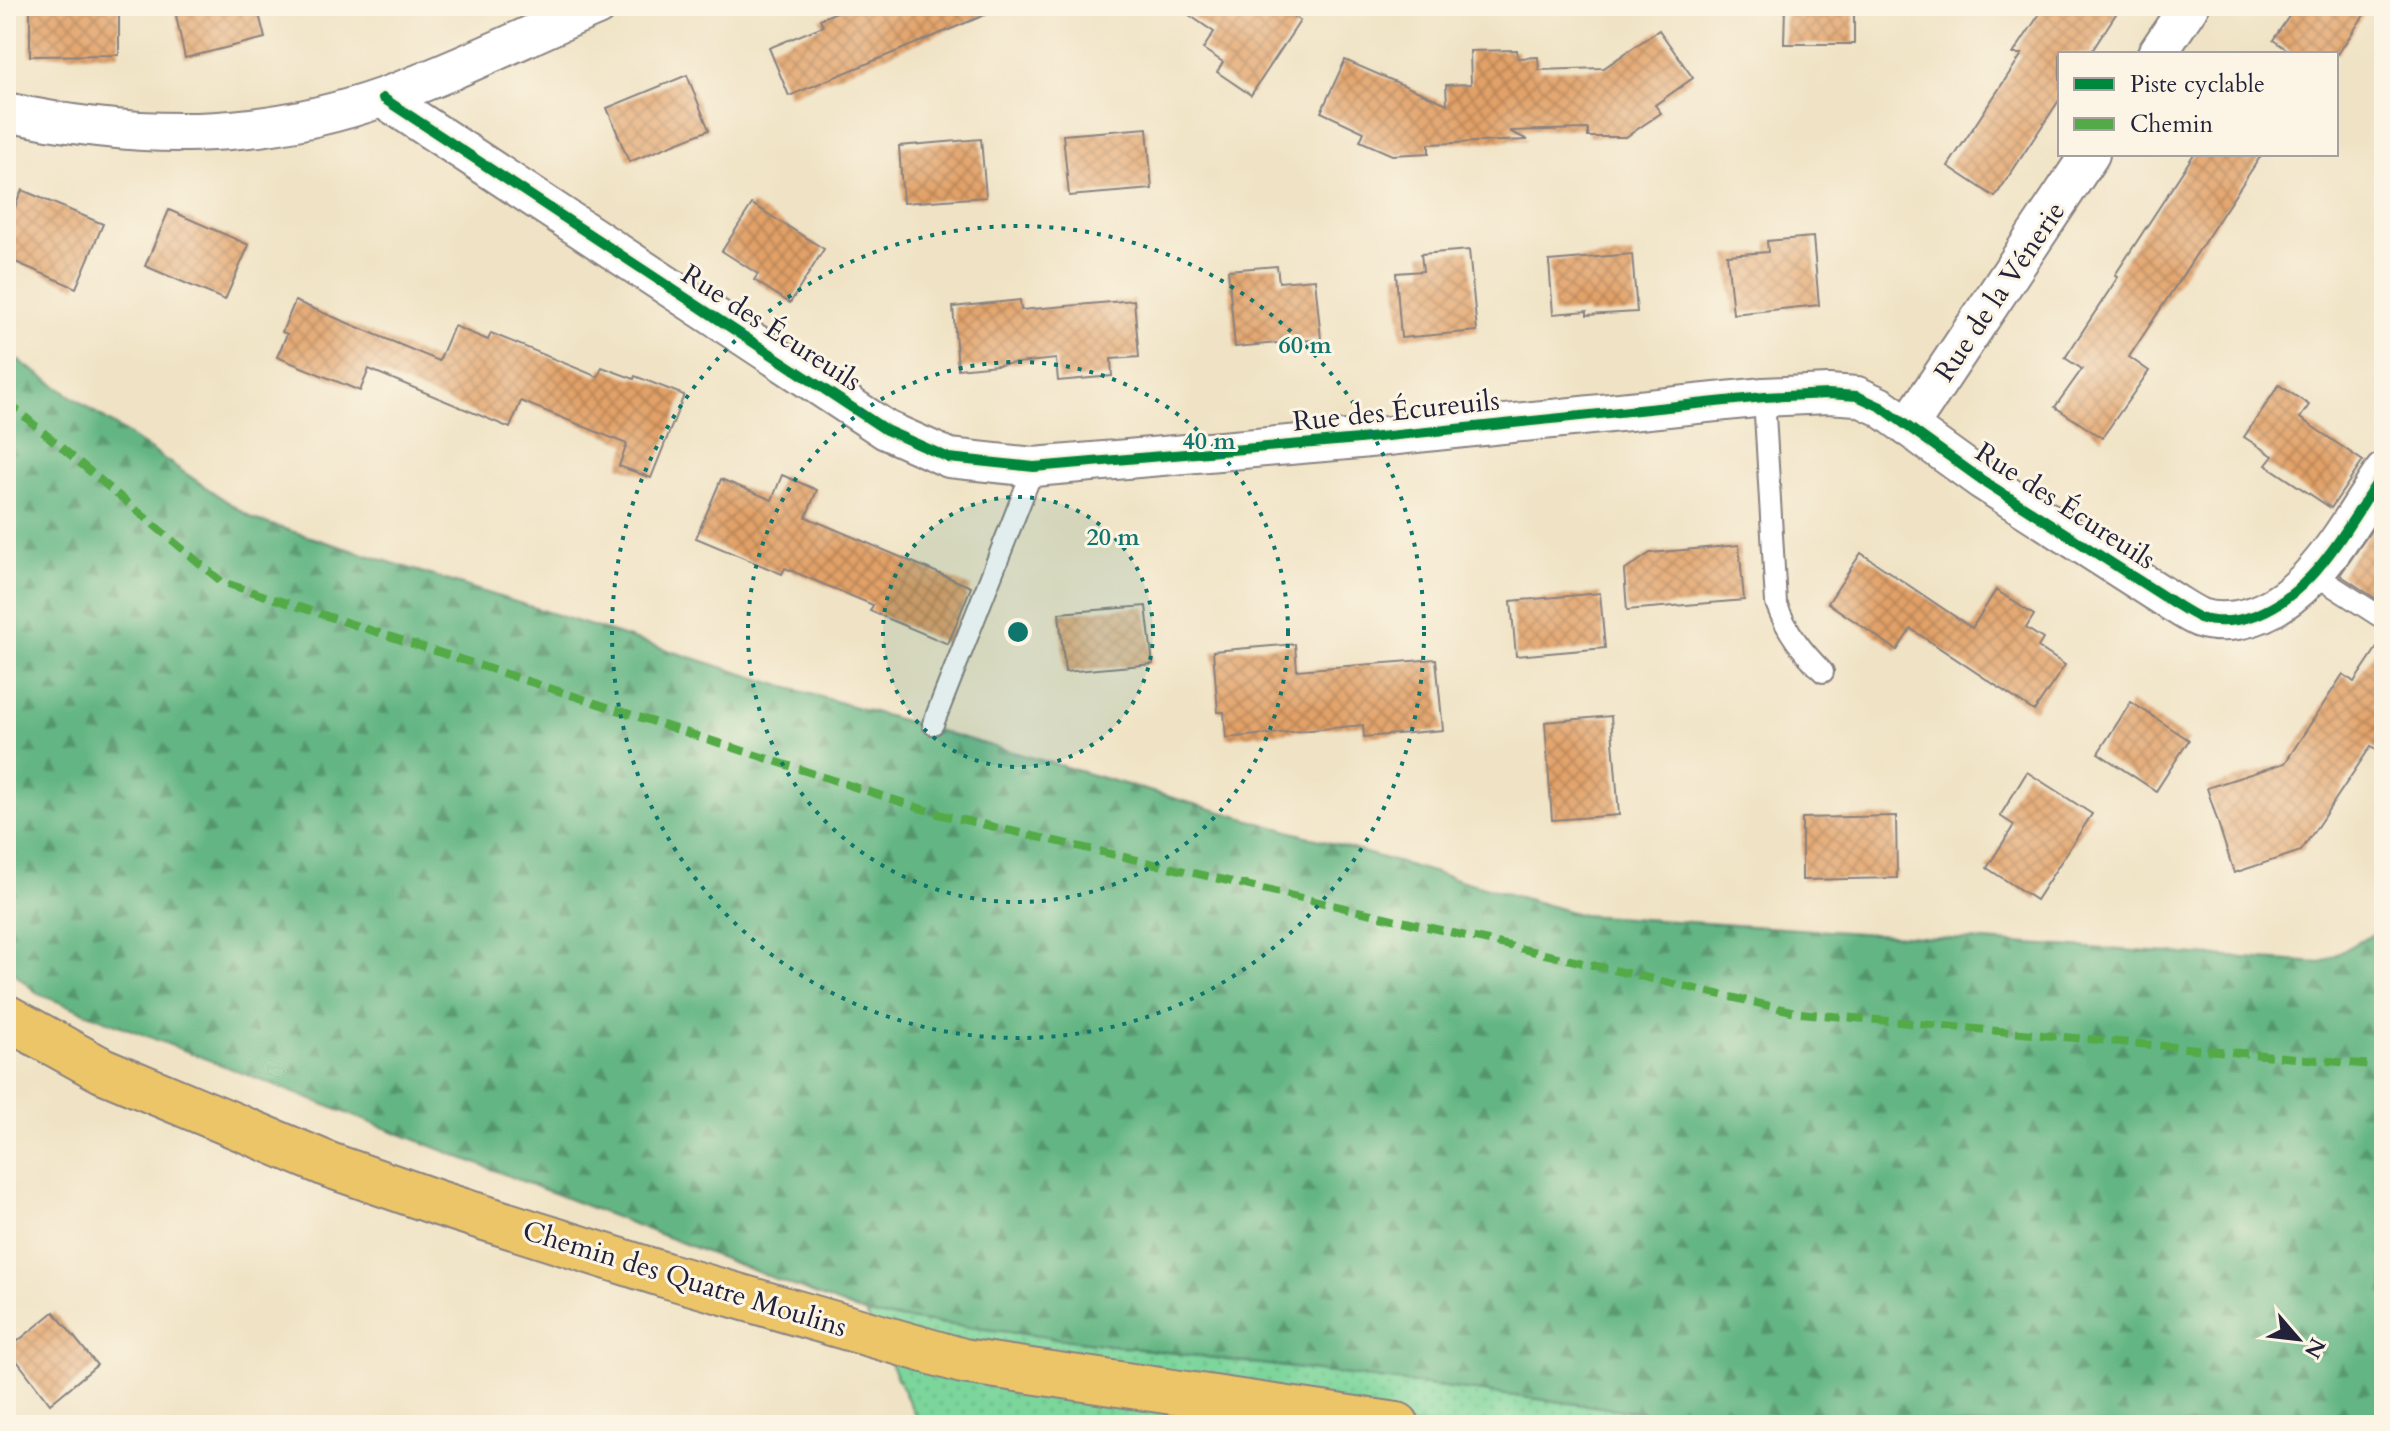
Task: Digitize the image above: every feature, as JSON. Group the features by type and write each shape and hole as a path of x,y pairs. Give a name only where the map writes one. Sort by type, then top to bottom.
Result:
{"main road":[{"name":"Chemin des Quatre Moulins","path":"6,1017 102,1070 329,1165 665,1275 963,1361 1397,1425"}],"street":[{"path":"6,112 70,126 147,132 207,133 279,125 383,98 597,6"},
{"path":"2158,52 2189,6"},
{"name":"Rue des Écureuils","path":"383,98 886,430 949,458 1034,467 1359,439 1764,397 1857,396 1881,407 1982,480 2202,619 2225,622 2257,616 2284,601 2314,574 2384,472"},
{"name":"Rue de la Vénerie","path":"1908,427 2089,156"}],"lane":[{"path":"1764,397 1776,603 1784,625 1799,648 1823,672"},
{"path":"933,724 1034,467"},
{"path":"2314,574 2384,619"}],"green space":[{"path":"6,352 253,519 772,683 1582,915 2321,963 2384,928 2384,1425 1743,1425 866,1314 38,994 6,966"},
{"path":"866,1314 1743,1425 920,1425"}],"building":[{"path":"30,6 119,6 119,55 30,56"},
{"path":"174,6 257,6 265,38 185,58"},
{"path":"851,6 1004,7 789,96 769,48 823,26 820,19"},
{"path":"1176,6 1277,6 1300,21 1251,95 1217,72 1223,62 1203,49 1214,32"},
{"path":"1785,6 1854,6 1854,44 1784,44"},
{"path":"2045,6 2121,6 2091,52 2058,52 2058,102 1995,197 1948,166 2022,54 2013,54"},
{"path":"2296,6 2370,6 2338,54 2291,52 2273,40"},
{"path":"1659,30 1693,78 1655,105 1661,113 1626,137 1588,137 1588,129 1509,131 1528,140 1429,144 1429,153 1392,155 1360,141 1364,132 1321,112 1345,60 1447,104 1446,85 1471,84 1470,51 1517,50 1518,58 1538,57 1539,70 1604,68"},
{"path":"687,75 709,130 629,162 607,108"},
{"path":"1147,128 1152,189 1069,196 1063,135"},
{"path":"981,139 986,197 903,203 899,146"},
{"path":"2193,156 2261,156 2129,357 2149,371 2102,438 2055,407 2082,369 2065,358 2118,277 2115,275"},
{"path":"22,190 103,224 76,288 6,258 6,228"},
{"path":"752,204 824,249 790,303 754,280 758,274 722,251"},
{"path":"169,210 249,245 225,300 145,266"},
{"path":"1813,237 1819,305 1733,314 1727,255 1768,252 1767,241"},
{"path":"1469,250 1477,331 1401,338 1396,273 1423,271 1421,254"},
{"path":"1632,254 1637,312 1553,314 1549,261"},
{"path":"1277,266 1279,282 1315,279 1321,339 1235,347 1228,270"},
{"path":"1020,300 1021,310 1134,300 1139,357 1111,359 1112,376 1058,381 1056,359 958,369 953,307"},
{"path":"295,301 439,361 454,326 488,340 491,333 598,377 602,367 684,395 651,478 619,466 627,444 521,401 510,428 369,369 360,391 277,357 287,334 282,332"},
{"path":"2279,385 2309,405 2300,418 2363,461 2331,508 2266,465 2273,456 2244,437"},
{"path":"782,475 817,490 806,517 971,587 948,644 870,611 873,605 785,568 782,574 696,538 721,479 772,500"},
{"path":"2384,512 2384,604 2340,575"},
{"path":"1739,545 1744,600 1627,610 1624,571 1650,553"},
{"path":"1861,553 1972,628 1996,590 2034,615 2026,628 2043,639 2038,647 2065,665 2034,711 1911,629 1897,650 1828,603"},
{"path":"1600,593 1605,648 1516,656 1511,601"},
{"path":"1146,606 1153,664 1065,672 1059,613"},
{"path":"2384,637 2384,755 2371,746 2301,851 2234,873 2207,788 2285,763 2343,674 2354,682"},
{"path":"1295,644 1297,670 1436,659 1443,730 1364,737 1363,725 1226,738 1224,712 1218,712 1213,651"},
{"path":"2131,702 2189,740 2156,791 2098,753"},
{"path":"1611,716 1619,815 1552,820 1545,722"},
{"path":"2027,772 2092,814 2036,900 1987,868 2014,825 2000,816"},
{"path":"1896,816 1897,878 1802,880 1802,818"},
{"path":"54,1312 97,1365 50,1404 8,1349"}],"marked path":[{"path":"6,401 222,582 938,814 1800,1013 2384,1066"}],"cycle path":[{"path":"383,98 886,430 949,458 1034,467 1359,439 1764,397 1857,396 1881,407 1982,480 2183,609 2200,618 2223,621 2262,612 2285,600 2305,582 2340,540 2384,472"}]}
